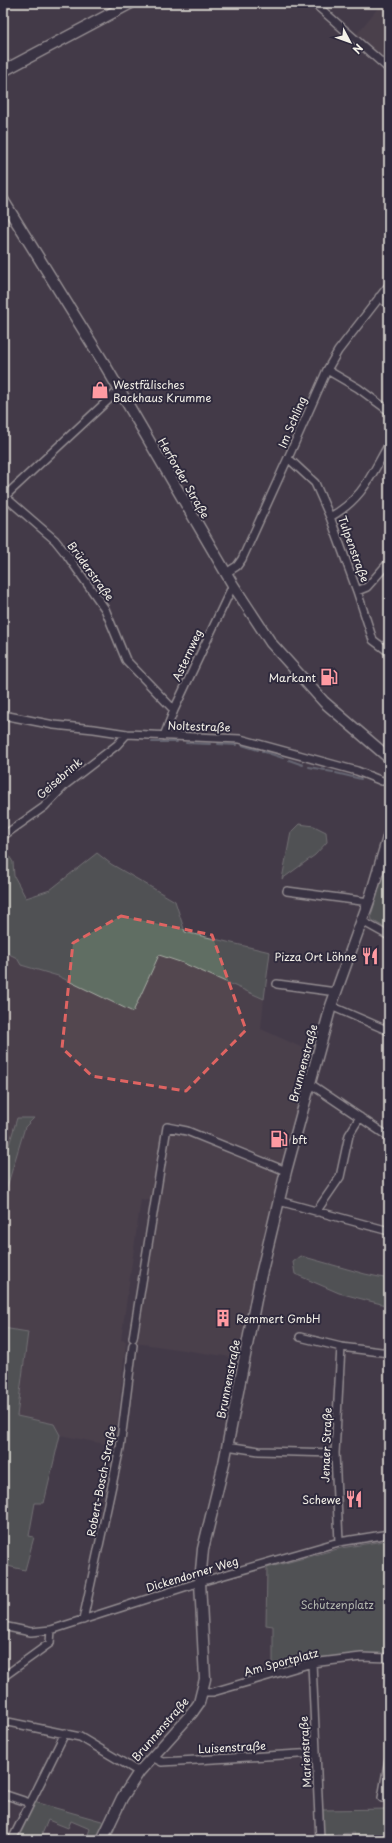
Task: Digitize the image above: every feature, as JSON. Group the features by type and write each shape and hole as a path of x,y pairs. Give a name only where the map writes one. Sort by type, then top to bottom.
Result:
{"street":[{"path":"3,71 131,3"},
{"path":"314,3 389,69"},
{"name":"Herforder Straße","path":"3,200 119,390 233,585 271,643 295,671 327,704 389,758"},
{"name":"Im Schling","path":"226,573 237,566 242,559 327,370 338,351 389,285"},
{"path":"379,297 389,305"},
{"path":"327,370 358,388 389,411"},
{"path":"3,496 119,390"},
{"path":"330,517 346,509 360,495 389,444"},
{"name":"Tulpenstraße","path":"288,458 315,483 330,517 373,640 389,652"},
{"name":"Brüderstraße","path":"3,496 55,540 67,554 105,609 126,660 174,710"},
{"path":"357,592 367,587 389,562"},
{"name":"Asternweg","path":"164,736 174,710 233,585"},
{"name":"Noltestraße","path":"3,715 54,725 127,734 240,739 357,771 379,780 389,780"},
{"name":"Geisebrink","path":"3,836 44,807 65,785 117,745 127,734"},
{"name":"Herforder Straße","path":"374,745 389,752"},
{"name":"Brunnenstraße","path":"102,1840 122,1798 139,1772 192,1713 199,1703 203,1692 205,1661 200,1582 203,1549 227,1446 260,1279 286,1171 331,1006 369,902 389,834"},
{"path":"287,891 369,902"},
{"path":"362,921 389,936"},
{"path":"277,984 336,992"},
{"path":"331,1006 389,1031"},
{"path":"309,1083 389,1136"},
{"path":"316,1212 340,1177 349,1135 360,1117"},
{"name":"Robert-Bosch-Straße","path":"83,1620 120,1448 133,1342 167,1127 187,1131 286,1171"},
{"path":"279,1201 389,1231"},
{"path":"300,1337 341,1348 389,1353"},
{"name":"Jenaer Straße","path":"339,1542 335,1453 341,1348"},
{"path":"227,1446 259,1451 335,1453"},
{"name":"Dickendorner Weg","path":"3,1626 31,1632 51,1630 200,1582 339,1542 389,1534"},
{"path":"3,1677 50,1643 51,1630"},
{"name":"Am Sportplatz","path":"203,1692 213,1692 312,1663 361,1657 389,1658"},
{"name":"Marienstraße","path":"312,1663 320,1840"},
{"path":"3,1721 80,1737 139,1772"},
{"path":"12,1840 66,1733"},
{"name":"Luisenstraße","path":"152,1757 155,1760 162,1762 316,1753"},
{"path":"382,1798 389,1759"},
{"path":"3,1794 30,1804"}],"highlighted area":[{"path":"121,916 212,935 246,1030 186,1091 92,1076 62,1048 73,943"}],"shaded area":[{"path":"382,3 389,3 389,64 356,35"},
{"path":"3,951 17,958 22,965 58,976 133,1012 159,955 183,963 264,999 261,1029 314,1053 260,1250 238,1358 136,1343 159,1202 141,1199 121,1340 126,1341 115,1446 60,1435 54,1424 17,1416 28,1332 3,1328 3,1213 7,1187 25,1127 34,1119 17,1118 3,1165"}],"green space":[{"path":"299,824 314,826 326,832 327,842 315,855 282,879 291,832"},
{"path":"3,847 13,862 14,876 26,898 50,890 97,853 111,864 175,901 185,932 270,952 264,999 183,963 159,955 133,1012 58,976 21,965 17,958 3,951"},
{"path":"389,853 389,930 372,920 371,916"},
{"path":"17,1118 34,1118 25,1127 7,1187 3,1213 3,1165"},
{"path":"301,1256 365,1274 389,1279 389,1306 339,1293 295,1274 293,1262"},
{"path":"3,1328 28,1332 17,1416 54,1424 60,1435 44,1503 35,1503 29,1536 34,1537 25,1570 3,1565"},
{"name":"Schützenplatz","path":"389,1540 389,1655 311,1660 273,1670 273,1626 266,1625 267,1568 341,1548"},
{"path":"34,1802 116,1825 110,1840 86,1840 90,1829 71,1821 68,1828 48,1820 40,1839 16,1840"},
{"path":"389,1809 389,1840 355,1840 354,1833 324,1835 322,1810"}],"waterway":[{"path":"152,742 177,742"},
{"path":"186,743 210,744"},
{"path":"218,744 236,745"},
{"path":"242,745 258,750"},
{"path":"262,751 283,758"},
{"path":"289,760 303,765"},
{"path":"309,767 325,770"},
{"path":"327,771 333,772"},
{"path":"336,773 361,779"}],"place":[{"name":"Westfälisches Backhaus Krumme","path":"100,390"},
{"name":"Markant","path":"329,677"},
{"name":"Pizza Ort Löhne","path":"370,956"},
{"name":"bft","path":"279,1139"},
{"name":"Remmert GmbH","path":"223,1318"},
{"name":"Schewe","path":"354,1499"}]}
